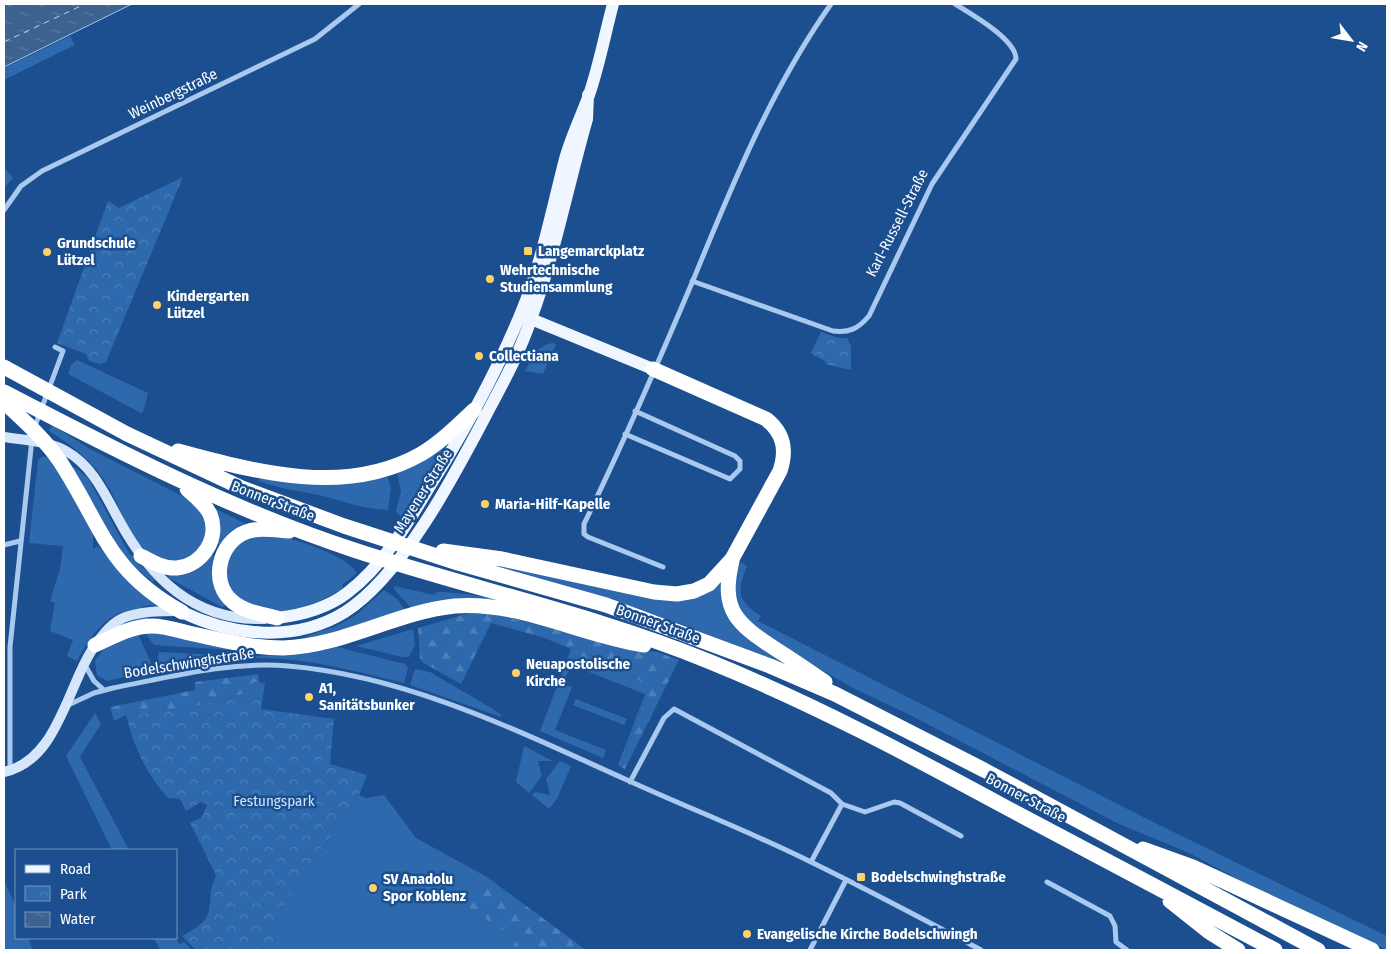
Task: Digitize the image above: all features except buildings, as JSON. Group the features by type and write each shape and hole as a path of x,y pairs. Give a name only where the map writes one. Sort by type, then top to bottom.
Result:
{"highway":[{"name":"Bonner Straße","path":"4,368 147,443 242,488 344,526 631,614 770,666 862,706 1318,950"},
{"path":"423,551 443,551 502,559 638,589 672,594 702,588 715,578 732,559 780,471 784,448 780,434 772,424 757,415 653,369"},
{"name":"Bonner Straße","path":"4,392 172,477 217,498 304,532 447,578 578,615 707,660 799,700 865,732 1275,950"},
{"path":"4,402 41,438 58,459 106,545 116,558 144,586 182,612"},
{"path":"147,443 253,469 340,478 377,472 410,460 437,444 474,410"},
{"path":"141,556 158,565 177,568 197,560 210,543 213,524 209,512 200,500 172,477"},
{"path":"276,618 246,610 232,601 221,586 218,577 224,551 233,540 245,532 256,529 304,532"},
{"path":"732,559 728,581 728,597 733,612 742,626 862,706"},
{"path":"95,645 126,624 148,619 245,646 283,648 322,643 412,614 471,606 513,612 624,642 670,647"},
{"path":"1111,839 1193,866 1372,950"},
{"path":"1150,884 1188,917 1238,950"}],"main road":[{"name":"Mayener Straße","path":"276,618 310,612 335,601 367,575 390,548 449,456 501,359 523,307 580,112 588,96 613,4"},
{"name":"Mayener Straße","path":"182,612 230,629 284,632 302,630 325,622 356,604 378,584 393,566 461,462 512,365 531,320 587,119 588,96"},
{"path":"531,320 653,369"}],"street":[{"name":"Weinbergstraße","path":"4,210 21,186 42,171 315,39 359,4"},
{"path":"663,567 588,538 583,530 692,281 744,155 774,93 806,40 831,4"},
{"name":"Karl-Russell-Straße","path":"692,281 833,331 844,332 862,325 932,184 1016,59 1016,53 1008,40 954,4"},
{"path":"55,348 63,351 35,424 20,541 10,648 7,771 24,765 42,749 64,707 84,662 95,645"},
{"path":"625,434 730,479 740,469 740,462 735,456 635,411"},
{"path":"4,437 32,441 61,449 85,466 103,490 141,556"},
{"path":"4,544 20,541"},
{"name":"Mayener Straße","path":"141,556 163,582 192,601 238,618 276,618"},
{"name":"Mayener Straße","path":"148,619 182,612"},
{"path":"4,644 10,648"},
{"path":"84,662 94,681 104,690"},
{"name":"Bodelschwinghstraße","path":"64,707 104,690 245,665 266,664 321,670 405,690 486,718 811,862 981,950"},
{"path":"630,782 664,718 674,710 831,793 842,804 866,812 894,802 900,803 961,836"},
{"path":"811,862 842,804"},
{"path":"810,950 846,880"},
{"path":"1047,882 1110,916 1115,926 1116,942 1127,950"}],"green space":[{"path":"70,36 75,45 4,80 4,68"},
{"path":"4,167 13,178 4,188"},
{"path":"183,177 106,362 100,364 89,361 86,354 57,343 108,201 119,208"},
{"path":"821,332 838,338 847,338 851,346 851,370 825,364 826,362 811,353"},
{"path":"552,343 556,344 543,374 525,371 538,350"},
{"path":"77,360 148,393 143,412 141,413 68,374 71,365"},
{"path":"52,425 90,449 192,501 201,509 208,532 201,551 175,565 156,558 147,552 133,535 113,495 96,469 84,457 49,431"},
{"path":"446,445 401,517 396,511 401,491 397,473"},
{"path":"43,456 76,468 88,478 129,553 155,580 153,582 125,559 93,510 93,549 98,546 126,579 157,605 142,606 154,632 231,650 154,645 145,633 138,634 154,670 107,681 97,675 95,661 104,648 130,634 121,612 107,621 90,639 77,661 67,656 73,640 50,631 55,603 50,601 60,569 63,546 29,543 38,460"},
{"path":"387,476 391,488 388,510 363,507 259,481 260,477 316,485"},
{"path":"216,509 246,524 233,530 219,545 217,544"},
{"path":"247,535 275,535 310,545 333,555 352,567 357,573 342,585 343,588 324,599 302,607 279,611 253,608 228,590 224,561"},
{"path":"211,555 214,556 212,576 219,593 227,605 222,607 169,578 170,575 198,567"},
{"path":"741,562 747,566 741,583 741,595 747,605 761,616 758,621 1153,822 1387,936 1387,950 1249,885 1189,853 1117,823 912,716 853,688 760,634 736,608 736,571"},
{"path":"493,565 657,598 722,579 728,615 738,630 791,667 673,621"},
{"path":"394,586 434,595 437,592 484,597 515,603 561,616 439,602 411,608 394,589"},
{"path":"384,590 397,599 405,610 311,639 304,637 336,626 356,615"},
{"path":"469,613 496,614 634,650 657,652 679,660 625,769 621,767 648,689 642,682 623,672 587,664 566,662 571,649 542,637 491,623 461,684 422,662 420,658 418,628"},
{"path":"413,629 415,645 409,657 356,646"},
{"path":"337,647 405,664 408,668 404,683 335,667 283,659 240,659 166,671 160,669 157,661 159,652 241,656 297,655"},
{"path":"566,662 599,666 623,672 642,682 648,689 621,767 618,765 645,694 571,665 563,684 572,687 555,730 606,750 603,758 540,731"},
{"path":"415,669 430,672 493,709 501,717 410,685"},
{"path":"258,674 259,683 254,682 247,693 193,707 126,715 114,721 110,707 195,690 195,682"},
{"name":"Festungspark","path":"254,682 265,683 261,709 334,719 330,764 367,775 359,795 282,907 275,925 273,950 196,950 182,936 198,927 206,918 211,888 216,875 190,823 202,817 207,805 201,802 186,811 180,799 168,798 147,770 133,738 126,715 193,707 247,693"},
{"path":"576,699 627,719 624,725 573,705"},
{"path":"95,713 101,724 80,757 128,849 112,849 66,756"},
{"path":"524,746 553,761 538,761 542,776 529,793 516,782"},
{"path":"560,761 571,766 557,799 549,809 532,795 535,792 550,795 546,779"},
{"name":"SV Anadolu Spor Koblenz","path":"359,795 366,798 384,795 416,838 487,877 468,906 517,940 511,949 515,950 273,950 275,925 282,907"},
{"path":"487,877 586,950 511,949 517,940 467,906"},
{"path":"4,880 15,905 15,939 28,939 33,950 4,950"},
{"path":"154,939 176,939 179,944 184,942 192,950 160,950"}],"water":[{"path":"4,4 132,4 4,67"}],"ferry route":[{"path":"4,42 85,4"}],"place":[{"name":"Langemarckplatz","path":"528,251"},
{"name":"Grundschule Lützel","path":"47,252"},
{"name":"Wehrtechnische Studiensammlung","path":"490,279"},
{"name":"Kindergarten Lützel","path":"157,305"},
{"name":"Collectiana","path":"479,356"},
{"name":"Maria-Hilf-Kapelle","path":"485,504"},
{"name":"Neuapostolische Kirche","path":"516,673"},
{"name":"A1, Sanitätsbunker","path":"309,697"},
{"name":"Bodelschwinghstraße","path":"861,877"},
{"name":"SV Anadolu Spor Koblenz","path":"373,888"},
{"name":"Evangelische Kirche Bodelschwingh","path":"747,934"}]}
